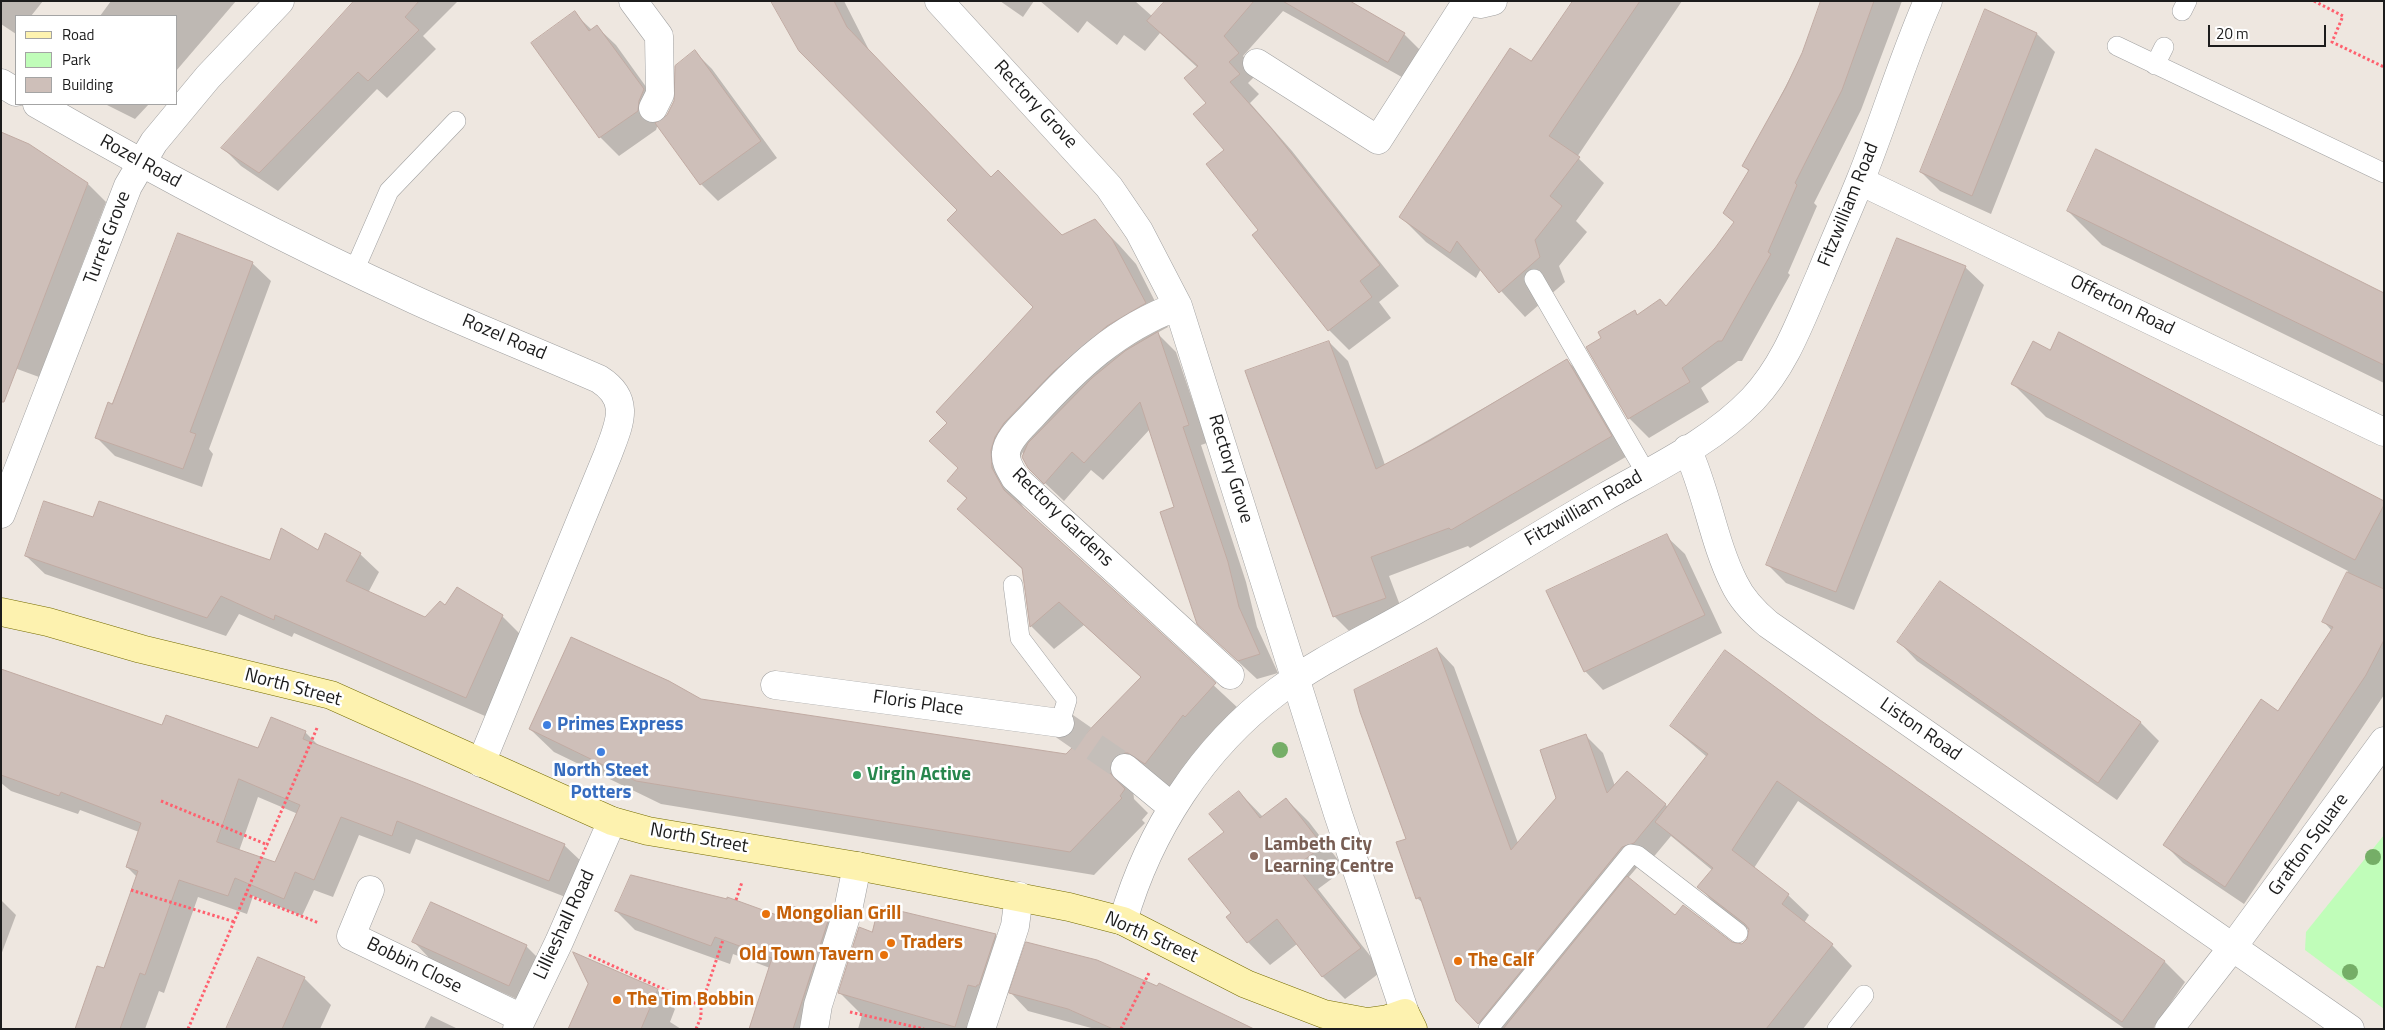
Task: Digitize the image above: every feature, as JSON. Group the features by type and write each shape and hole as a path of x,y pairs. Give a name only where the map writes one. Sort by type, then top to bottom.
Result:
{"main road":[{"name":"North Street","path":"1,612 48,622 142,649 331,695 612,821 648,831 857,866 1019,896 1123,921 1246,984 1332,1016 1367,1022 1406,1015"}],"street":[{"name":"Turret Grove","path":"1,514 128,186 154,142 208,76 280,1"},
{"path":"633,1 659,36 660,94 653,108"},
{"name":"Rectory Grove","path":"939,1 1109,186 1139,231 1178,306 1338,814 1406,1015"},
{"path":"1257,63 1378,140 1467,1 1480,4 1493,1"},
{"name":"Fitzwilliam Road","path":"1123,921 1146,858 1172,807 1188,782 1234,730 1278,691 1687,449 1740,412 1768,381 1792,342 1860,181 1928,1"},
{"path":"1,83 15,91"},
{"name":"Rozel Road","path":"39,105 222,206 354,271 416,300 599,379 610,386 619,400 620,421 481,763"},
{"name":"Offerton Road","path":"1860,181 2384,432"},
{"name":"Rectory Gardens","path":"1178,306 1154,315 1102,346 1071,373 1016,434 1006,451 1006,463 1015,478 1230,675"},
{"name":"Liston Road","path":"1687,449 1697,470 1733,583 1754,612 1768,624 2232,948"},
{"name":"Floris Place","path":"776,685 1060,723"},
{"name":"Grafton Square","path":"2169,1029 2232,948 2384,741"},
{"path":"1125,768 1172,807"},
{"name":"Lillieshall Road","path":"520,1024 559,942 612,821"},
{"path":"816,1017 848,910 857,866"},
{"name":"Bobbin Close","path":"370,890 351,936 520,1024"},
{"path":"981,1029 1015,926 1019,896"},
{"path":"2232,948 2350,1029"}],"lane":[{"path":"2117,46 2384,173"},
{"path":"2155,65 2164,47"},
{"path":"354,271 390,191 456,122"},
{"path":"1534,279 1646,473"},
{"path":"1013,585 1020,638 1067,700 1060,723"},
{"path":"1488,1029 1631,854 1637,855 1738,933"},
{"path":"1838,1029 1864,995"}],"path":[{"path":"2314,1 2342,16 2332,42 2384,67"},
{"path":"188,1029 331,695"},
{"path":"161,801 268,845"},
{"path":"131,890 235,922"},
{"path":"245,894 351,936"},
{"path":"696,1029 701,1018 701,1006 723,940"},
{"path":"1121,1029 1152,968 1162,940"},
{"path":"559,942 701,1006"},
{"path":"816,1017 924,1029"}],"green space":[{"path":"2384,835 2384,1009 2305,950 2306,932"}],"building":[{"path":"354,1 419,1 405,17 419,30 368,81 358,72 259,173 221,148"},
{"path":"771,1 834,1 847,27 991,177 998,170 1062,235 1095,219 1112,239 1146,303 1107,326 1054,371 1004,423 995,437 991,450 992,468 1004,490 1216,683 1185,717 1183,715 1145,764 1128,753 1120,753 1113,758 1110,765 1110,773 1125,789 1120,796 1122,798 1070,852 636,781 529,729 571,637 669,681 701,699 1066,754 1141,677 1059,602 1030,627 1022,568 957,509 967,498 947,481 958,468 929,441 947,423 936,412 1033,307 947,220 957,210 799,51"},
{"path":"1165,1 1254,1 1224,36 1239,53 1229,62 1240,74 1230,82 1272,129 1380,265 1360,281 1372,297 1328,331 1252,235 1258,230 1206,164 1224,150 1193,114 1206,103 1184,78 1198,66 1147,21"},
{"path":"1283,1 1350,1 1405,33 1388,62"},
{"path":"1573,1 1640,1 1549,136 1580,157 1550,196 1562,206 1535,240 1540,257 1499,293 1457,241 1450,253 1399,217 1510,48 1531,61"},
{"path":"1821,1 1874,1 1842,90 1795,183 1797,185 1768,252 1771,254 1722,341 1718,341 1682,368 1690,382 1628,419 1586,347 1601,338 1598,332 1635,310 1637,315 1660,299 1666,306 1715,248 1734,222 1723,213 1749,170 1742,166 1786,87 1802,53"},
{"path":"1985,9 2037,33 1972,196 1920,172"},
{"path":"575,11 589,31 597,25 644,89 639,101 638,111 599,138 531,43"},
{"path":"695,50 761,141 700,185 655,123 667,115 674,101 675,66"},
{"path":"1,132 29,144 88,183 4,402 1,402"},
{"path":"2096,149 2384,293 2384,365 2067,211"},
{"path":"178,233 253,262 190,432 196,434 183,469 95,438 108,402 112,404"},
{"path":"1897,238 1966,266 1836,592 1766,565"},
{"path":"1158,332 1189,425 1183,427 1228,562 1239,607 1260,654 1238,661 1197,624 1160,512 1174,507 1140,402 1084,463 1072,452 1044,484 1028,468 1022,457 1028,443 1092,378 1125,351"},
{"path":"2059,332 2384,501 2384,505 2355,560 2011,384 2033,341 2050,350"},
{"path":"1329,341 1376,469 1431,440 1567,359 1612,436 1451,530 1449,528 1371,557 1386,598 1333,617 1245,371"},
{"path":"44,501 93,517 99,501 270,560 281,528 318,550 325,533 361,553 346,581 425,617 440,601 445,605 457,587 503,615 466,698 275,615 274,620 221,596 207,618 25,556"},
{"path":"1667,534 1705,615 1584,672 1546,591"},
{"path":"2347,572 2384,589 2384,640 2366,675 2225,887 2163,845 2261,699 2278,711 2333,627 2322,622"},
{"path":"1940,581 2141,722 2098,783 1897,642"},
{"path":"1437,648 1511,850 1556,798 1540,750 1586,734 1607,793 1627,771 1666,804 1634,843 1622,847 1478,1024 1456,1001 1420,897 1416,899 1396,842 1406,839 1360,712 1354,690"},
{"path":"1725,650 1820,720 2165,961 2122,1022 1777,781 1732,850 1789,894 1782,904 1833,944 1766,1029 1503,1029 1627,876 1675,915 1683,905 1732,942 1742,944 1747,939 1749,929 1745,924 1697,887 1713,868 1655,822 1708,754 1670,726"},
{"path":"1,669 162,725 166,715 258,748 271,717 306,731 303,739 565,844 549,881 397,821 392,836 341,817 314,880 295,872 284,899 235,878 228,896 179,880 145,975 140,973 120,1029 75,1029 97,966 104,968 138,871 126,867 141,823 61,792 59,796 1,775","holes":["239,779 300,805 275,862 217,842"]},
{"name":"Lambeth City Learning Centre","path":"1239,791 1260,818 1286,798 1323,846 1296,866 1361,948 1322,977 1277,919 1247,943 1226,917 1231,913 1188,859 1224,832 1209,814"},
{"path":"631,875 727,899 727,897 785,918 789,905 829,918 793,1029 749,1029 772,958 715,937 711,946 615,911"},
{"path":"431,902 527,945 509,986 412,942"},
{"path":"879,906 996,934 979,985 976,987 968,985 955,1027 838,993 859,927 872,932"},
{"path":"1026,942 1097,960 1157,986 1159,983 1254,1029 1113,1029 1068,1009 1009,993"},
{"name":"The Tim Bobbin","path":"573,952 658,989 641,1029 568,1029 588,984"},
{"path":"258,957 305,977 282,1029 226,1029"}],"tunnel":[{"path":"1060,723 1125,768"}],"place":[{"name":"Primes Express","path":"547,725"},
{"name":"North Steet Potters","path":"601,752"},
{"name":"Virgin Active","path":"857,775"},
{"name":"Lambeth City Learning Centre","path":"1254,856"},
{"name":"Mongolian Grill","path":"766,914"},
{"name":"Traders","path":"891,943"},
{"name":"Old Town Tavern","path":"884,955"},
{"name":"The Calf","path":"1458,961"},
{"name":"The Tim Bobbin","path":"617,1000"}]}
